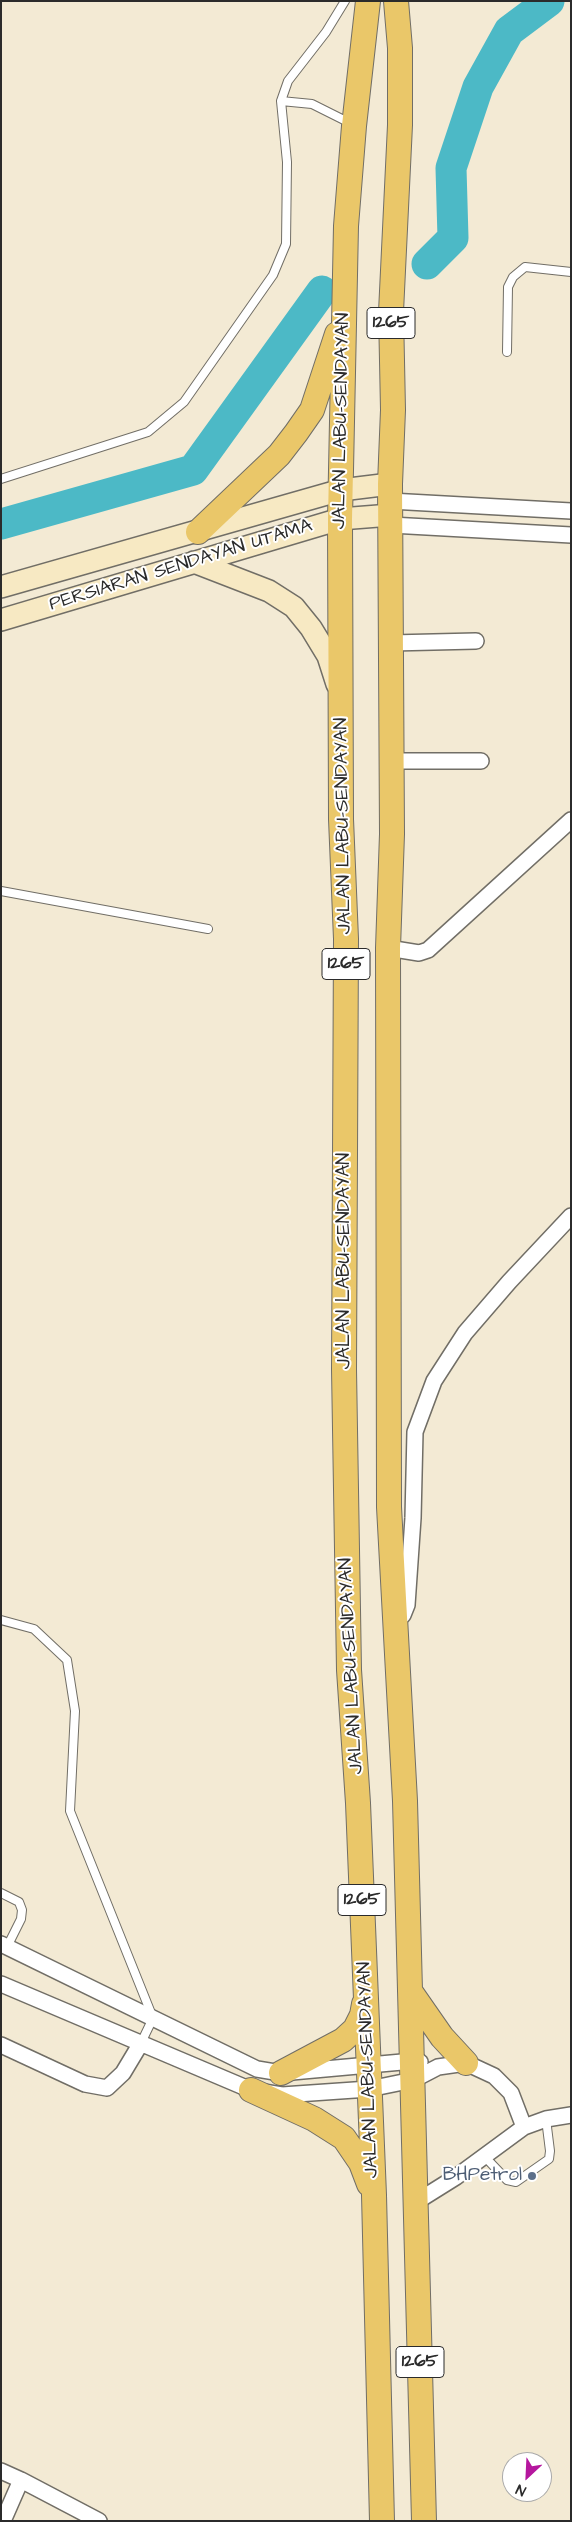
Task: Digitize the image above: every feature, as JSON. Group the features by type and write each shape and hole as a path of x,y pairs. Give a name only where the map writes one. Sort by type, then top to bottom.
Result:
{"main road":[{"name":"JALAN LABU-SENDAYAN","path":"368,1 354,126 346,226 340,519 342,820 346,939 344,1359 349,1670 358,1803 374,2195 382,2521"},
{"name":"1265","path":"396,1 400,48 400,125 391,312 393,410 390,760 392,834 388,948 389,1507 405,1801 424,2521"},
{"path":"198,532 279,455 312,410 344,310"},
{"name":"PERSIARAN SENDAYAN UTAMA","path":"1,587 341,490 391,506"},
{"name":"PERSIARAN SENDAYAN UTAMA","path":"1,620 340,519 391,506"},
{"path":"194,562 268,591 294,607 311,628 328,656 342,700"},
{"path":"410,1990 442,2037 466,2062"},
{"path":"281,2073 343,2040 354,2029 362,2015 366,1997"},
{"path":"251,2090 314,2119 344,2138 361,2163 374,2195"}],"street":[{"path":"391,506 571,511"},
{"path":"391,506 571,534"},
{"path":"391,643 476,641"},
{"path":"390,760 481,761"},
{"path":"388,948 419,954 428,950 571,820"},
{"path":"394,1624 403,1615 407,1605 413,1518 415,1432 434,1381 465,1333 509,1282 571,1216"},
{"path":"4,1945 257,2069 281,2073 369,2078 413,2070"},
{"path":"1,1984 251,2090 282,2095 466,2062 494,2076 511,2093 524,2127"},
{"path":"1,2045 85,2084 107,2088 123,2073 141,2043"},
{"path":"416,2202 524,2127 546,2119 571,2116"},
{"path":"1,2470 99,2521"},
{"path":"3,2521 22,2480"}],"lane":[{"path":"1,479 148,432 184,402 273,275 286,244 287,162 281,101 288,80 326,32 344,1"},
{"path":"281,101 312,104 354,126"},
{"path":"507,352 508,287 513,277 525,267 571,272"},
{"path":"1,891 208,929"},
{"path":"1,1620 34,1629 68,1660 75,1711 70,1811 153,2018 141,2043"},
{"path":"1,1893 19,1902 22,1910 21,1919 4,1945"},
{"path":"484,2156 507,2180 516,2182 549,2159 550,2151 546,2119"}],"waterway":[{"path":"427,264 453,238 451,168 478,87 509,31 549,1"},
{"path":"1,524 193,470 322,291"}],"place":[{"name":"BHPetrol","path":"532,2176"}]}
